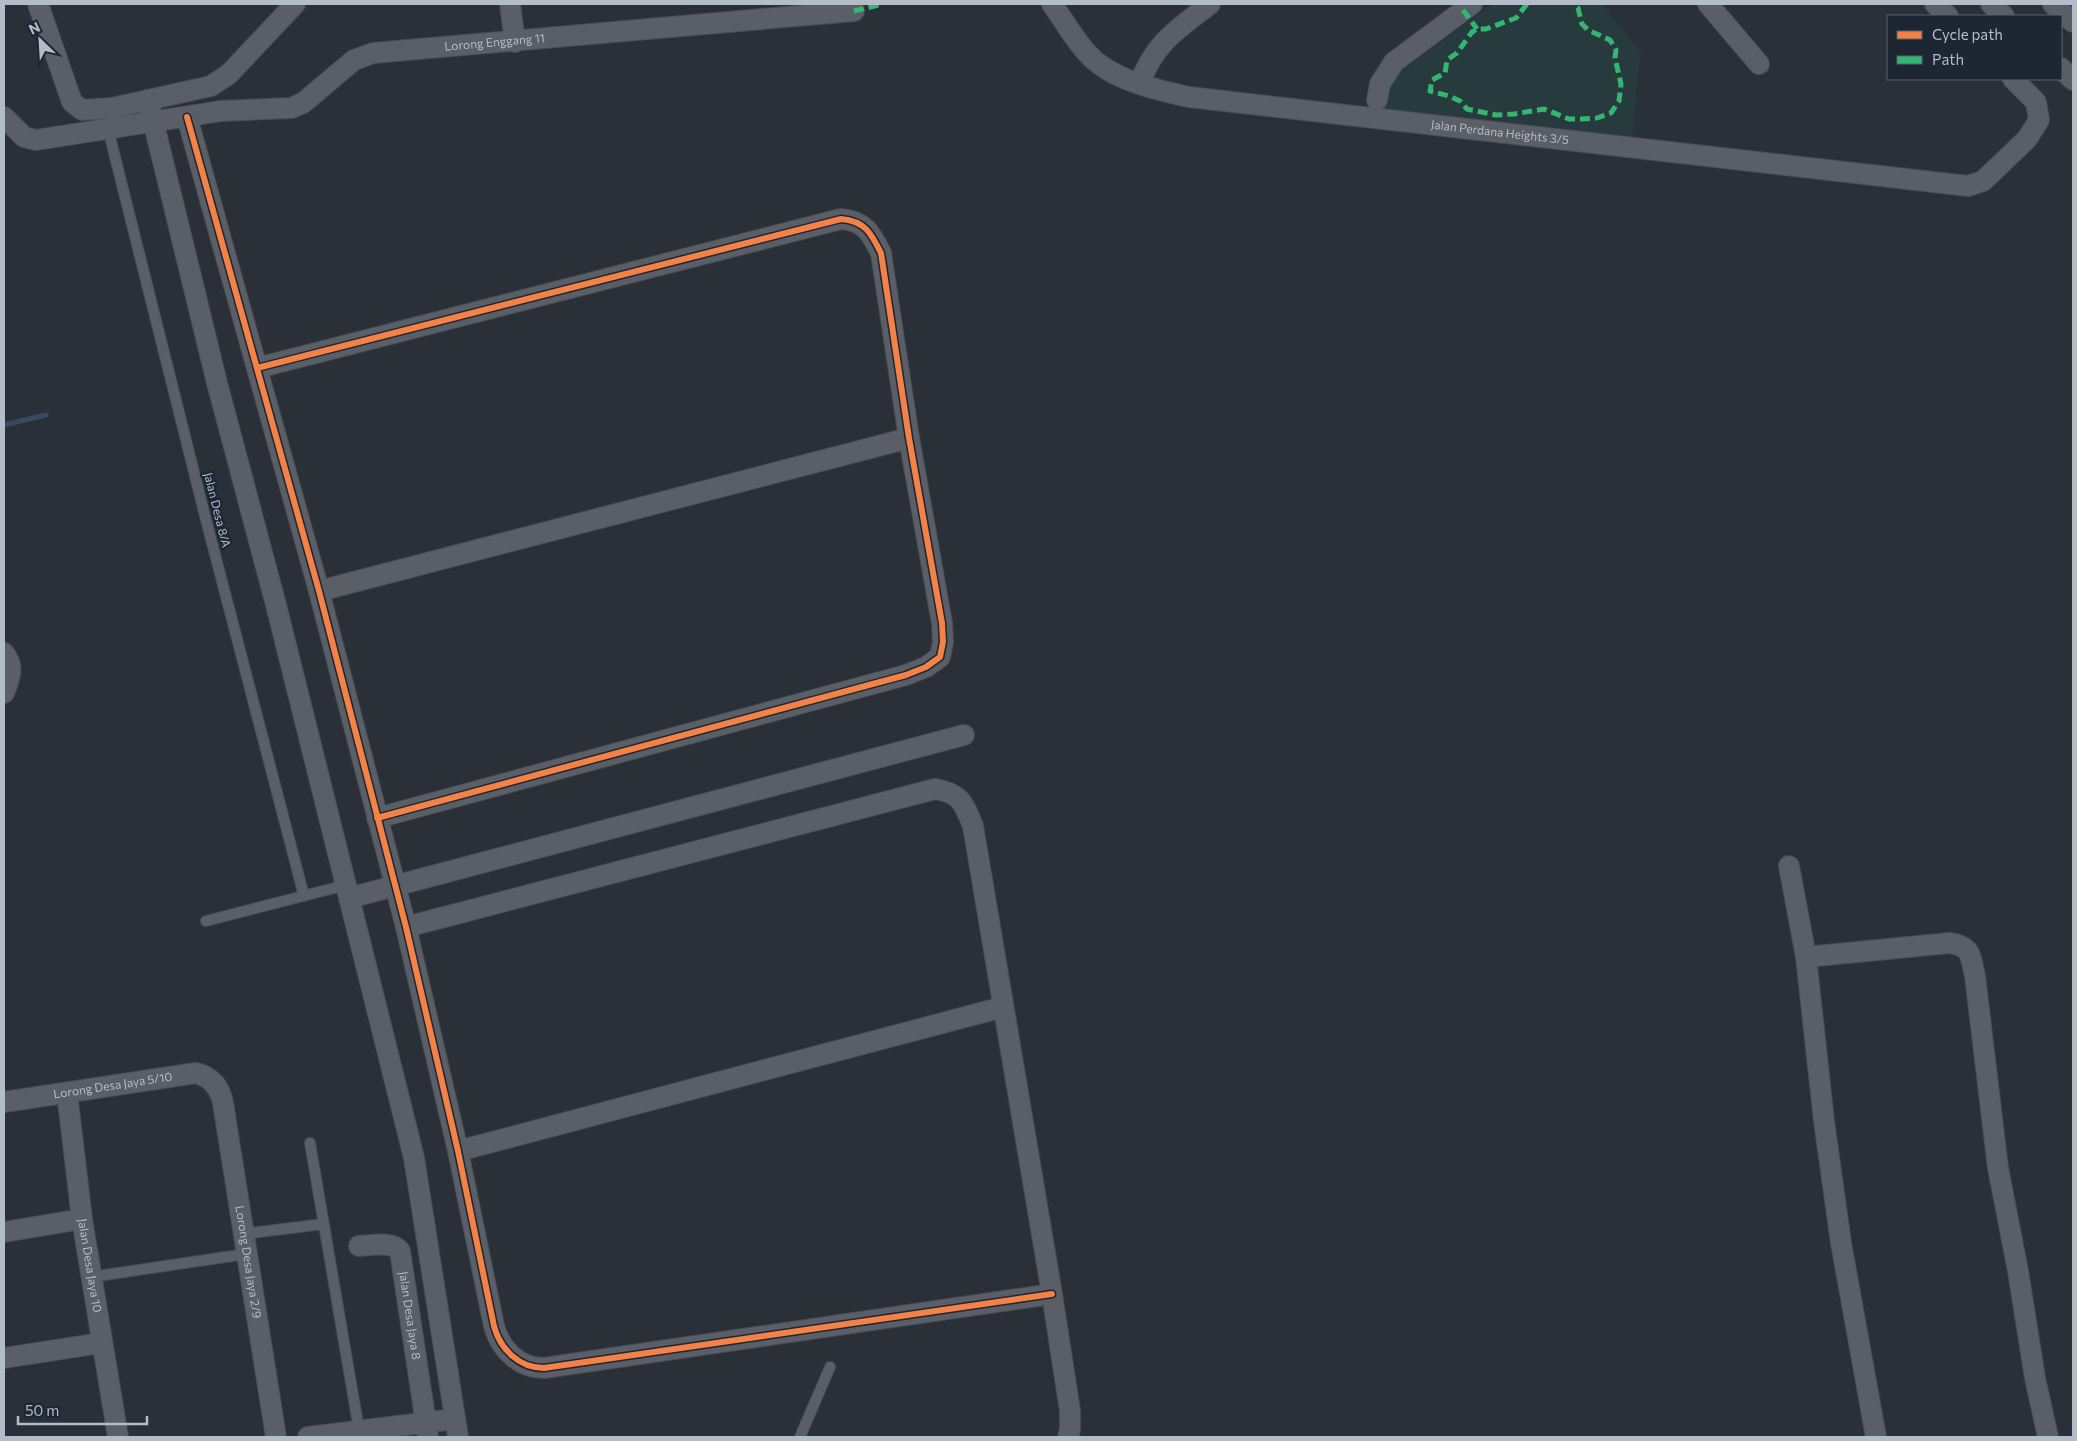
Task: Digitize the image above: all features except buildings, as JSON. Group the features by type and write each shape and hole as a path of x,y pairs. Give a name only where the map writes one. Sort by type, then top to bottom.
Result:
{"street":[{"path":"38,4 72,102 82,110 112,108 211,86 229,74 296,4"},
{"path":"510,4 515,42"},
{"name":"Jalan Perdana Heights 3/5","path":"1052,4 1088,54 1098,64 1111,72 1155,89 1189,97 1968,186 1983,181 2027,139 2039,120 2040,114 2036,102 2014,80"},
{"path":"1140,83 1151,58 1159,46 1210,4"},
{"path":"1378,100 1380,84 1394,62 1472,4"},
{"path":"1708,4 1759,64"},
{"path":"1935,4 1947,15"},
{"path":"1991,4 2003,15"},
{"path":"2053,4 2073,22"},
{"name":"Lorong Enggang 11","path":"7,125 30,140 152,123 221,111 298,106 349,64 362,56 373,53 854,11"},
{"path":"2062,69 2073,80"},
{"path":"148,100 152,123 217,383 276,605 414,1158 457,1428 308,1437"},
{"path":"187,116 319,591 406,927 458,1151 497,1339 502,1347 529,1367 544,1368 1052,1294"},
{"path":"256,368 841,219 851,220 866,228 881,253 909,438 942,623 943,642 940,657 926,667 906,675 377,818"},
{"path":"319,591 909,438"},
{"path":"4,652 12,666 4,693"},
{"path":"348,892 395,885 964,735"},
{"path":"406,927 935,788 949,791 961,799 973,826 1052,1294 1070,1411 1068,1437"},
{"path":"1789,866 1806,957 1824,1121 1840,1235 1876,1437"},
{"path":"1806,957 1949,942 1961,944 1966,949 1974,976 2002,1192 2018,1271 2035,1378 2048,1437"},
{"path":"458,1151 1003,1007"},
{"name":"Lorong Desa Jaya 5/10","path":"4,1102 196,1073 206,1076 217,1087"},
{"name":"Lorong Desa Jaya 2/9","path":"217,1087 223,1102 276,1437"},
{"name":"Jalan Desa Jaya 10","path":"67,1093 82,1219 118,1437"},
{"path":"4,1232 82,1219"},
{"name":"Jalan Desa Jaya 8","path":"359,1246 389,1245 396,1246 400,1251 426,1430"},
{"path":"4,1358 101,1343"}],"lane":[{"name":"Jalan Desa 8/A","path":"108,129 203,507 304,896"},
{"path":"206,921 304,896 348,892"},
{"path":"310,1143 359,1434"},
{"path":"91,1277 244,1244 323,1224"},
{"path":"800,1437 830,1367"}],"green space":[{"path":"1492,4 1602,4 1641,52 1632,138 1384,112 1386,93 1401,71"}],"waterway":[{"path":"4,425 46,415"}],"marked path":[{"path":"854,11 883,4"},
{"path":"1527,4 1516,18 1472,32 1457,53 1447,60 1445,73 1432,80 1430,91 1460,101 1467,109 1496,115 1544,109 1569,119 1581,119 1597,118 1611,113 1619,101 1621,84 1615,58 1616,50 1610,40 1588,30 1582,24 1578,8 1574,4"},
{"path":"1463,10 1477,29"}],"cycle path":[{"path":"187,117 319,591 406,927 458,1151 494,1326 506,1349 512,1356 526,1365 544,1368 1052,1294"},
{"path":"257,368 841,219 862,225 870,234 881,253 909,438 942,623 943,642 940,657 926,667 906,675 377,818"}]}
